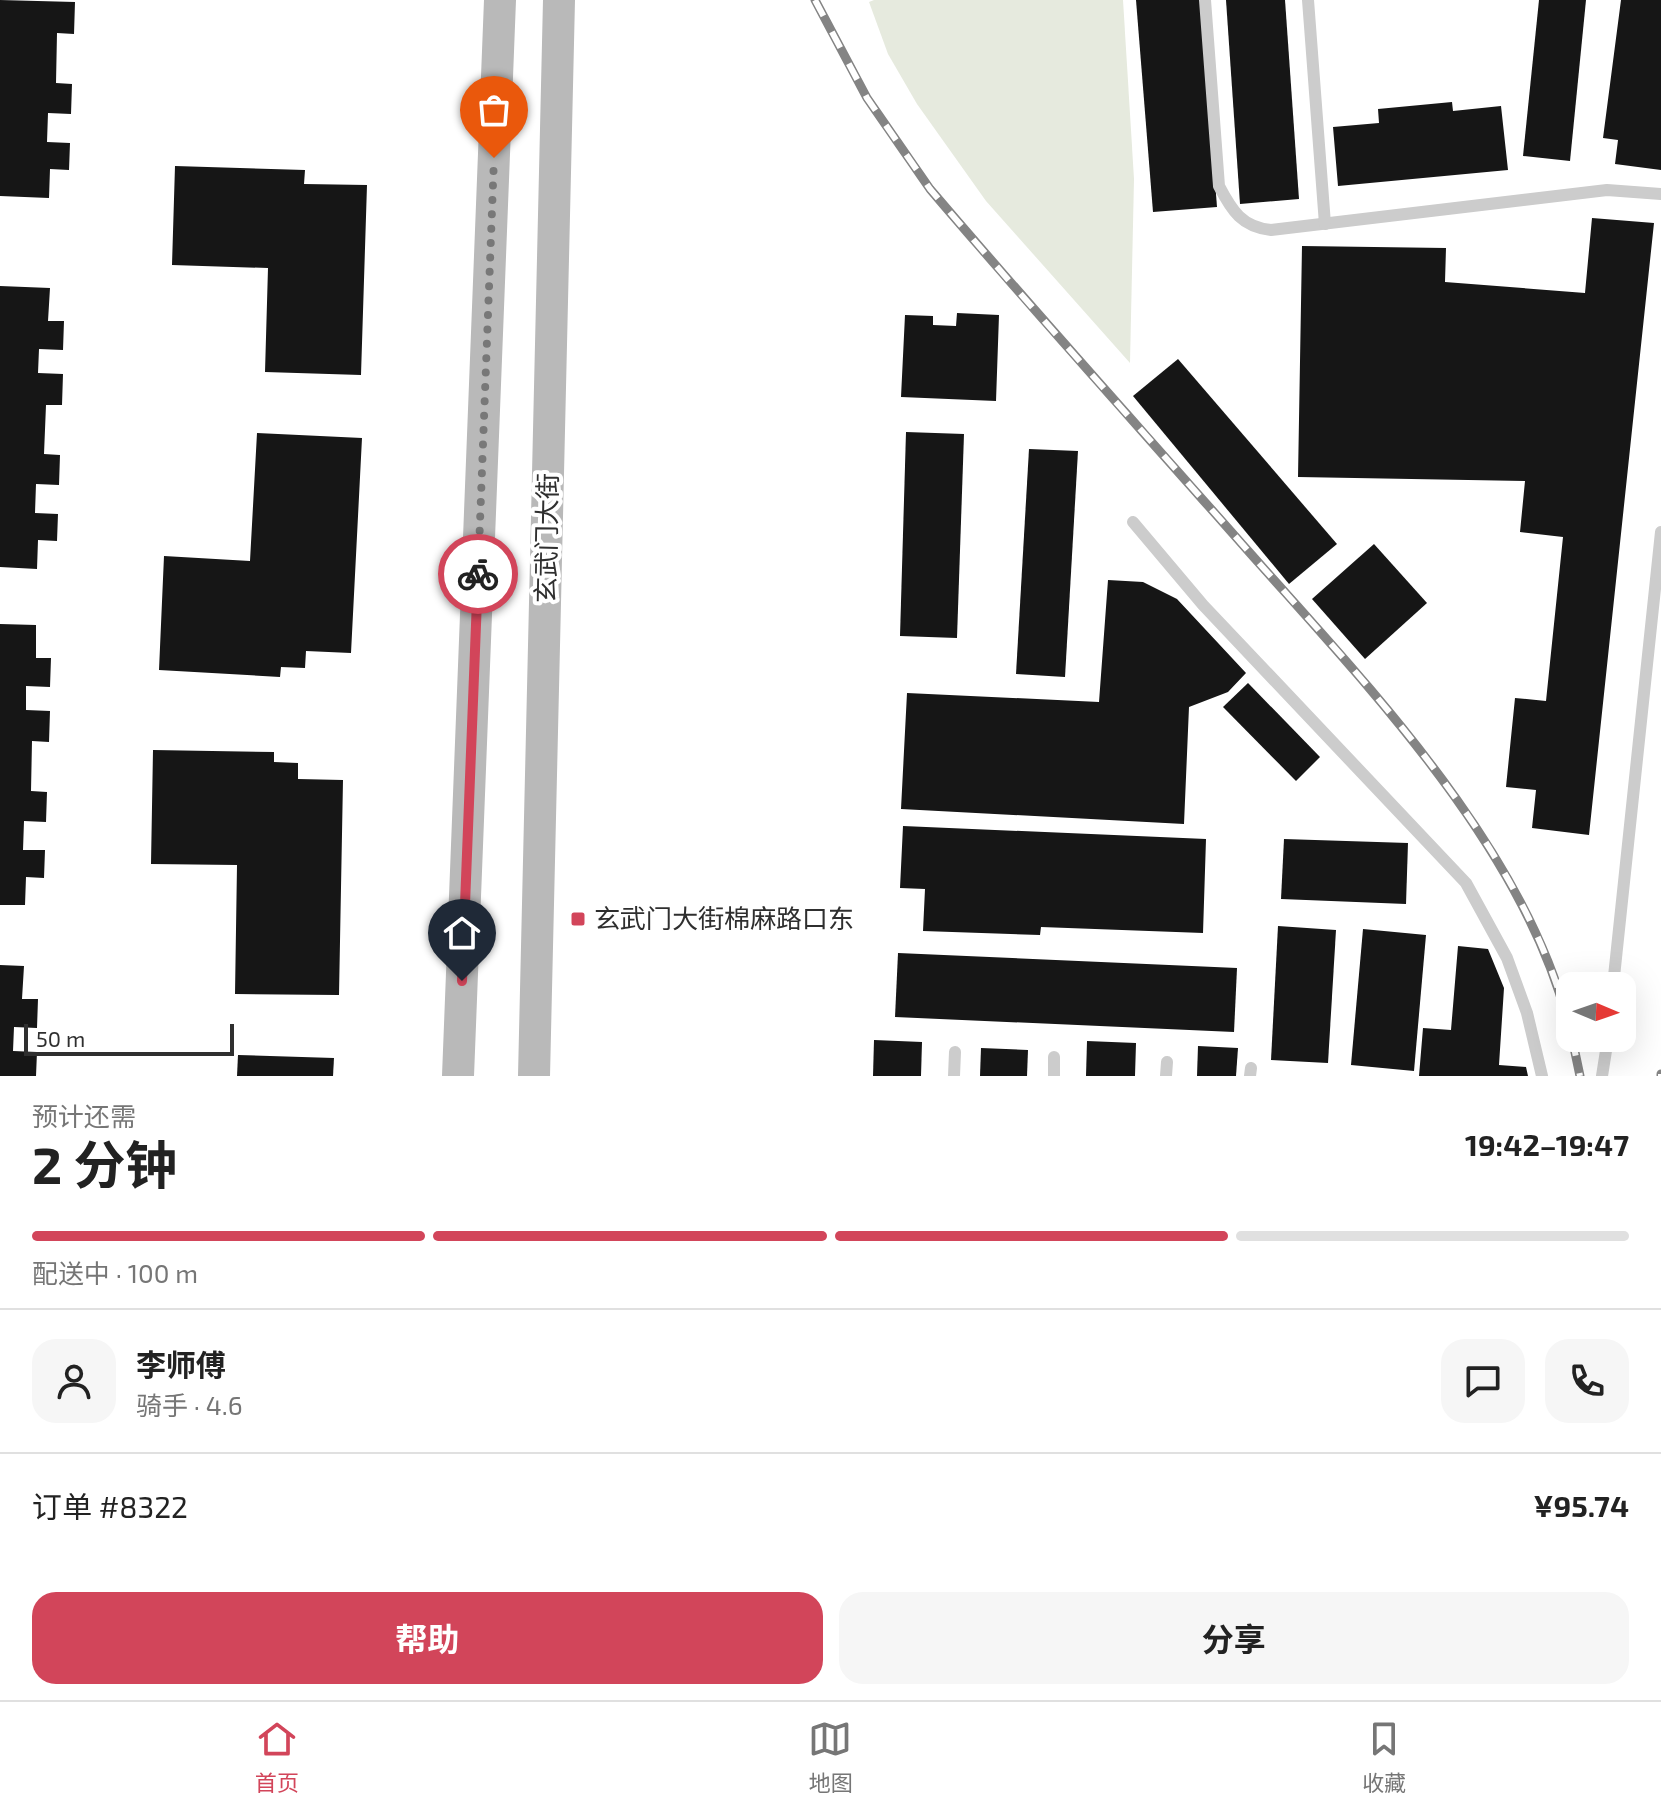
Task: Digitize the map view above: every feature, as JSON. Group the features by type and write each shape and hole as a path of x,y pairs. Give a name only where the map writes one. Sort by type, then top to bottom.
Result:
{"main road":[{"path":"458,1076 500,0"},
{"name":"玄武门大街","path":"534,1076 559,0"}],"lane":[{"path":"1205,0 1219,186 1232,212 1253,228 1271,230 1607,190 1661,194"},
{"path":"1308,0 1325,224"},
{"path":"1133,522 1203,605 1466,883 1507,958 1527,1013 1542,1076"},
{"path":"1614,972 1661,532"},
{"path":"954,1076 955,1052"},
{"path":"1602,1076 1606,1052"},
{"path":"1054,1057 1054,1076"},
{"path":"1166,1076 1167,1062"}],"shaded area":[{"path":"1123,0 1134,179 1130,363 986,201 917,104 888,54 869,2"}],"building":[{"path":"0,0 75,2 74,34 57,33 56,83 72,84 71,114 48,113 47,142 70,143 69,170 50,169 49,198 0,196"},
{"path":"1136,0 1201,0 1217,207 1153,212"},
{"path":"1226,0 1285,0 1299,199 1240,204"},
{"path":"1539,0 1586,0 1570,161 1523,156"},
{"path":"1621,0 1661,0 1661,170 1615,164 1618,140 1603,138"},
{"path":"1452,102 1453,111 1501,106 1508,170 1338,186 1333,127 1379,123 1378,109"},
{"path":"175,166 305,170 304,184 367,185 361,375 265,372 268,268 172,265"},
{"path":"1592,218 1654,223 1589,835 1532,828 1536,790 1506,787 1515,698 1546,701 1563,537 1520,532 1525,481 1298,477 1302,246 1446,248 1445,282 1585,293"},
{"path":"0,286 50,288 48,321 64,321 63,350 39,349 38,373 63,374 62,405 46,405 44,454 60,455 59,485 36,484 35,513 58,514 57,541 38,540 37,569 0,567"},
{"path":"957,313 999,315 996,401 901,397 905,315 933,316 933,325 956,326"},
{"path":"1178,359 1337,544 1289,584 1133,396"},
{"path":"906,432 964,434 957,638 900,636"},
{"path":"257,433 362,438 351,653 306,651 305,668 281,667 280,677 159,670 164,556 250,561"},
{"path":"1029,449 1078,451 1065,677 1016,674"},
{"path":"1374,544 1427,603 1365,659 1312,599"},
{"path":"1108,580 1143,582 1177,599 1246,673 1228,692 1189,707 1184,824 901,809 907,693 1099,702"},
{"path":"0,624 36,625 36,658 51,658 50,687 26,686 26,710 50,711 49,742 32,741 31,791 47,792 46,822 24,821 23,850 45,850 44,878 26,877 25,905 0,905"},
{"path":"1248,683 1320,757 1296,781 1223,707"},
{"path":"153,750 274,752 274,762 298,763 298,779 343,780 339,995 235,994 237,865 151,864"},
{"path":"903,826 1206,839 1203,933 1041,927 1040,935 923,931 925,889 900,888"},
{"path":"1284,839 1408,843 1406,904 1281,899"},
{"path":"1278,926 1336,930 1328,1063 1271,1060"},
{"path":"1363,929 1426,935 1414,1071 1351,1065"},
{"path":"1458,946 1488,949 1504,988 1499,1065 1526,1067 1528,1076 1419,1076 1423,1028 1451,1030"},
{"path":"898,953 1237,968 1234,1032 895,1017"},
{"path":"0,965 24,966 22,999 38,999 37,1028 14,1027 13,1051 37,1052 36,1076 0,1076"},
{"path":"874,1040 922,1042 921,1076 873,1076"},
{"path":"1087,1041 1136,1043 1135,1076 1086,1076"},
{"path":"1198,1046 1238,1048 1236,1076 1197,1076"},
{"path":"981,1048 1028,1050 1027,1076 980,1076"},
{"path":"238,1055 334,1058 333,1076 237,1076"}],"railway":[{"path":"815,0 867,98 930,189 1338,652 1436,771 1480,833 1518,897 1549,963 1556,986"},
{"path":"1575,1052 1580,1076"}],"way so far":[{"path":"478,574 494,158"}],"place":[{"name":"玄武门大街棉麻路口东","path":"578,919"}],"route":[{"path":"462,981 478,574"}]}
